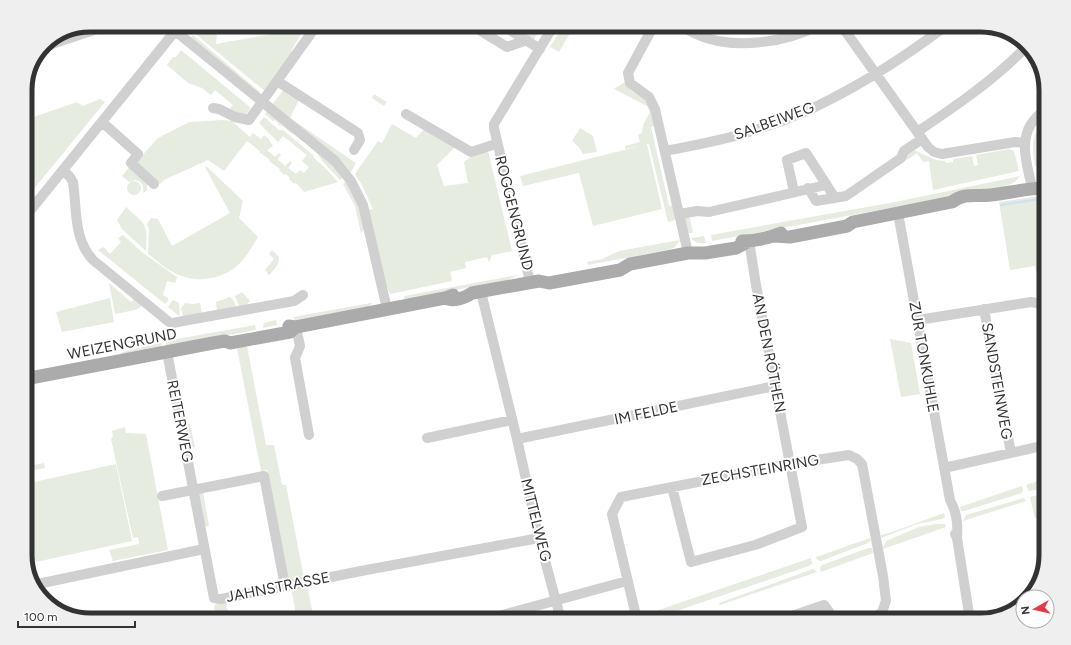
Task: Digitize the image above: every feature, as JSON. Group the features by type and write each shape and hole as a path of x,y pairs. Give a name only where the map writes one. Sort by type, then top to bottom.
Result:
{"main road":[{"name":"WEIZENGRUND","path":"1032,188 1039,185"},
{"name":"WEIZENGRUND","path":"32,378 225,341 230,343 290,332 296,327 445,298 450,301 476,293 535,282 549,283 620,270 630,264 688,253 706,253 736,248 749,241 774,236 797,236 847,226 852,222 952,202 960,205 977,202 989,196 1039,188"}],"street":[{"path":"58,42 89,32"},
{"path":"32,208 102,122 170,32"},
{"path":"180,32 335,161 354,186 366,215 387,309"},
{"path":"213,108 220,109 235,116 249,120 312,32"},
{"path":"482,32 507,47 527,40"},
{"path":"514,32 540,48"},
{"name":"ROGGENGRUND","path":"535,282 496,144 494,124 550,32"},
{"path":"650,32 628,73 630,83 649,97 656,109 688,253"},
{"path":"693,32 712,39 731,42 759,43 783,39 803,32"},
{"path":"846,32 931,150 942,154 1015,142 1025,143"},
{"name":"SALBEIWEG","path":"665,151 711,142 754,130 814,108 876,73 938,32"},
{"path":"808,188 816,201 846,196 901,158 904,151 920,135 1008,65 1023,50"},
{"path":"277,81 358,133 360,140 354,150"},
{"name":"ROGGENGRUND","path":"406,114 471,152 496,144"},
{"path":"1032,188 1025,143 1028,130 1039,116"},
{"path":"102,122 138,154 131,163 154,184"},
{"path":"794,192 786,160 806,153 834,198"},
{"path":"63,170 73,182 77,225 81,241 87,253 93,260 169,322 173,323 294,301 303,295"},
{"path":"680,214 697,211 708,212 826,184"},
{"name":"ZUR TONKUHLE","path":"898,213 950,500 957,517 957,538 969,613"},
{"name":"AN DEN RÖTHEN","path":"672,487 691,562 755,545 802,527 749,241"},
{"name":"MITTELWEG","path":"476,293 517,439 539,538 560,613"},
{"path":"918,320 1031,302 1039,303"},
{"name":"SANDSTEINWEG","path":"984,309 1010,453"},
{"path":"296,327 300,346 295,358 309,435"},
{"name":"REITERWEG","path":"167,352 204,549"},
{"name":"IM FELDE","path":"517,439 775,386"},
{"path":"427,438 512,420"},
{"path":"944,468 1039,447"},
{"name":"ZECHSTEINRING","path":"635,613 612,514 621,497 790,464 849,455 858,459 862,464 886,601 881,613"},
{"path":"162,496 264,476 286,586"},
{"name":"JAHNSTRASSE","path":"204,549 214,598 221,599 539,538"},
{"path":"40,584 204,549"},
{"path":"511,613 627,581"},
{"path":"801,613 824,605 830,613"}],"shaded area":[{"path":"193,32 217,32 216,44 283,32 303,32 291,51 293,53 265,91"},
{"path":"523,32 539,32 533,41 522,34"},
{"path":"560,32 571,32 559,52 550,47"},
{"path":"193,35 261,93 257,92 190,38"},
{"path":"181,50 251,108 246,114 239,116 230,109 233,105 215,90 211,95 202,88 188,83 167,65"},
{"path":"625,82 632,91 648,102 656,126 651,127 669,206 674,205 677,217 673,221 668,222 649,144 647,144 662,209 593,226 579,173 523,186 520,176 640,146 625,149 625,146 640,142 638,135 642,133 643,125 650,112 647,106 614,89"},
{"path":"284,89 299,100 290,118 356,163 350,174 272,105"},
{"path":"374,94 387,102 384,106 372,98"},
{"path":"100,99 105,102 32,190 32,118 77,102 83,106"},
{"path":"268,110 293,132 292,134 265,114"},
{"path":"264,117 279,130 283,130 313,155 314,158 338,182 304,192 296,183 294,184 289,179 290,178 286,174 284,175 279,170 280,169 247,141 224,171 208,160 164,180 160,184 138,166 138,160 158,138 189,122 222,120 232,121 250,137 253,133 261,139 264,135 273,146 267,150 275,157 279,153 281,155 277,159 285,166 290,161 292,163 288,168 296,174 300,170 304,173 309,167 302,161 307,155 283,136 278,142 259,123"},
{"path":"392,124 416,138 425,128 455,147 437,165 444,186 468,183 464,162 475,153 488,151 512,251 492,255 489,262 487,257 465,262 466,268 450,272 452,281 390,294 386,285 368,210 373,209 355,174 378,141 382,143"},
{"path":"580,128 593,136 597,152 583,154 578,146 572,141"},
{"path":"1039,128 1039,166 1035,166 1033,141"},
{"path":"312,146 344,177 340,180 311,148"},
{"path":"912,149 936,160 945,161 946,163 953,162 953,159 972,156 974,166 978,165 976,155 1009,149 1014,151 1019,171 933,190 929,161 923,162 917,153 907,160 905,158"},
{"path":"130,166 147,181 147,190 143,193 143,187 140,182 135,180 129,182 122,176"},
{"path":"206,166 243,201 239,218 258,237 242,261 229,272 213,278 187,278 175,273 148,254 149,229 147,224 151,218 158,219 172,246 230,213 205,167"},
{"path":"1020,176 1015,182 1003,187 712,241 711,235 895,202"},
{"path":"134,181 139,183 141,188 139,193 134,195 129,193 127,188 129,183"},
{"path":"346,181 359,203 364,230 361,233 355,206 343,184"},
{"path":"1039,196 1039,279 1035,266 1010,270 999,202"},
{"path":"126,207 142,222 146,230 146,251 122,229 117,220"},
{"path":"689,214 693,233 688,233 685,220 686,215"},
{"path":"123,235 143,253 177,277 175,283 167,281 163,295 168,298 168,301 165,304 98,250 104,247 110,254 121,242 118,238"},
{"path":"704,236 706,243 698,243 691,238"},
{"path":"680,240 674,248 667,250 588,265 587,262 602,259 619,251"},
{"path":"272,250 279,257 279,262 269,275 265,270 274,259 269,254"},
{"path":"518,275 506,281 459,289 436,296 405,301 404,296"},
{"path":"109,283 131,302 135,298 141,304 141,307 135,310 115,314"},
{"path":"242,292 250,301 246,305 239,306 235,296"},
{"path":"230,297 236,307 217,311 216,302"},
{"path":"110,298 114,322 62,332 56,312"},
{"path":"173,300 179,303 180,315 168,307"},
{"path":"185,303 200,303 202,314 183,317 181,308"},
{"path":"372,304 367,307 296,321 293,317"},
{"path":"276,320 277,325 263,328 264,323"},
{"path":"255,325 256,330 166,347 166,341"},
{"path":"890,339 911,343 920,394 901,397"},
{"path":"161,343 162,347 118,355 126,351"},
{"path":"247,346 266,445 274,445 282,485 286,485 304,578 288,581 267,470 261,471 237,348"},
{"path":"190,424 195,447 190,448 184,425"},
{"path":"125,427 126,433 146,434 168,550 113,561 109,550 139,544 138,537 133,538 111,439 113,436 112,431"},
{"path":"44,463 45,468 32,471 32,466"},
{"path":"116,464 132,541 33,563 32,482"},
{"path":"1039,480 1039,489 1029,491 1026,485"},
{"path":"1022,486 1022,493 961,511 960,507"},
{"path":"200,492 203,492 209,526 203,527 197,495"},
{"path":"1039,495 1039,515 1035,519 1030,497"},
{"path":"1024,498 1026,501 963,521 966,515"},
{"path":"944,513 945,517 942,519 917,524 881,538 881,535"},
{"path":"945,524 946,527 883,549 886,541 919,527"},
{"path":"870,538 871,540 868,543 821,561 817,560 816,557"},
{"path":"868,548 872,548 873,553 821,572 820,568 822,565"},
{"path":"811,558 812,564 809,566 671,613 650,613"},
{"path":"813,569 817,572 720,605 719,603"},
{"path":"307,585 313,613 296,613 291,587"},
{"path":"217,600 226,600 228,613 215,613 214,607"}],"waterway":[{"path":"1001,205 1039,199"}]}
